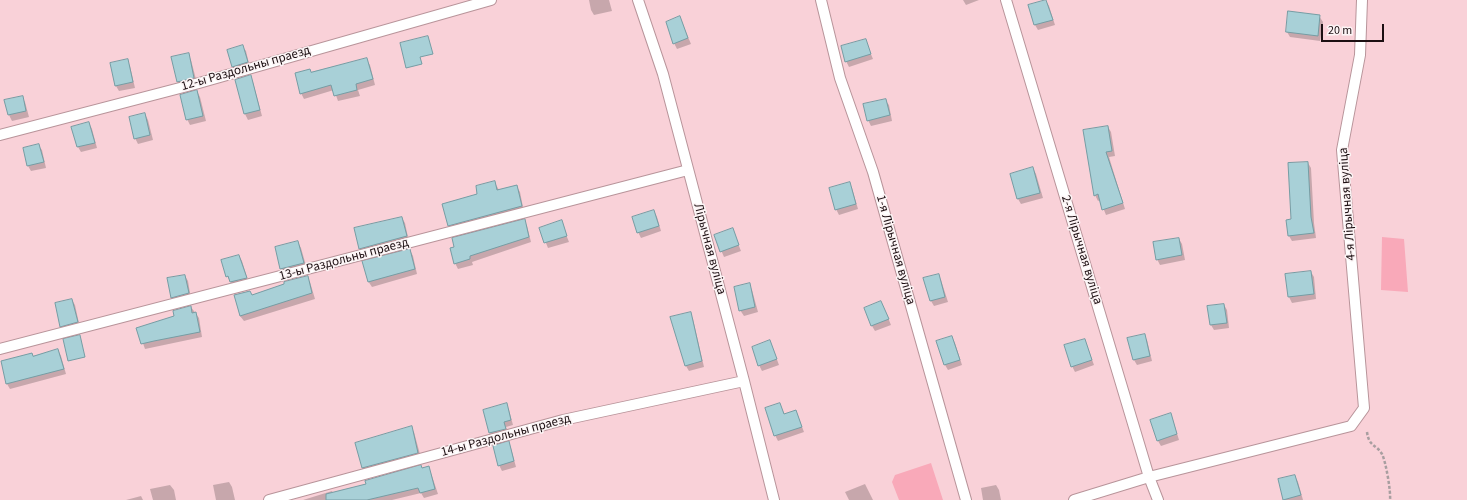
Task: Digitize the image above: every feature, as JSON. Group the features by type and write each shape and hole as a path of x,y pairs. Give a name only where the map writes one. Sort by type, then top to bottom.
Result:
{"lane":[{"name":"12-ы Раздольны праезд","path":"0,135 199,83 491,0"},
{"name":"Лірычная вуліца","path":"638,0 663,74 774,500"},
{"name":"1-я Лірычная вуліца","path":"821,0 840,78 873,172 966,500"},
{"name":"2-я Лірычная вуліца","path":"1006,0 1149,477 1158,500"},
{"name":"4-я Лірычная вуліца","path":"1357,417 1364,408 1342,150 1360,55 1362,0"},
{"name":"13-ы Раздольны праезд","path":"0,349 688,170"},
{"name":"14-ы Раздольны праезд","path":"269,500 563,420 744,381"},
{"path":"1074,500 1149,477 1351,426 1357,417"}],"path":[{"path":"1357,417 1365,424 1368,440 1382,454 1391,492 1390,500"}],"shaded area":[{"path":"0,0 1467,0 1467,500 0,500"},
{"path":"1382,237 1404,239 1408,292 1381,290"},
{"path":"931,463 943,500 899,500 892,482 895,475"}],"building":[{"path":"1046,0 1053,20 1034,25 1028,5"},
{"path":"1288,11 1320,15 1318,36 1286,32"},
{"path":"680,16 688,38 673,44 666,22"},
{"path":"428,36 433,54 420,57 422,64 406,68 400,43"},
{"path":"866,39 871,54 845,62 841,46"},
{"path":"243,45 248,62 232,67 227,50"},
{"path":"189,53 194,78 177,82 171,57"},
{"path":"367,58 373,79 356,84 357,90 334,96 331,85 300,94 295,73 310,69 311,72"},
{"path":"128,59 133,82 115,86 110,63"},
{"path":"251,75 260,110 244,114 235,80"},
{"path":"197,90 203,116 186,120 180,95"},
{"path":"23,96 26,111 8,115 4,100"},
{"path":"886,99 890,115 867,121 863,104"},
{"path":"145,113 150,135 134,139 129,117"},
{"path":"89,122 95,143 77,147 71,127"},
{"path":"1108,126 1112,151 1106,152 1123,203 1102,210 1098,194 1094,196 1083,130"},
{"path":"39,144 44,162 27,166 23,148"},
{"path":"1308,162 1311,217 1314,233 1288,236 1286,220 1291,219 1288,163"},
{"path":"1033,167 1040,193 1017,199 1010,174"},
{"path":"495,181 497,190 517,185 522,206 448,226 442,204 477,194 476,186"},
{"path":"850,182 856,204 835,210 829,188"},
{"path":"654,210 659,226 637,233 632,217"},
{"path":"402,217 407,236 359,249 354,228"},
{"path":"525,219 529,237 470,256 470,259 454,264 450,248 454,247 452,238"},
{"path":"562,220 567,236 544,243 539,228"},
{"path":"733,228 739,245 720,252 714,235"},
{"path":"1179,238 1182,255 1156,260 1153,242"},
{"path":"298,241 304,263 280,269 275,247"},
{"path":"410,249 415,269 368,282 362,261"},
{"path":"239,255 247,278 230,282 228,276 226,277 221,260"},
{"path":"1311,271 1314,294 1288,297 1285,274"},
{"path":"939,274 945,297 930,301 923,278"},
{"path":"185,275 189,293 171,298 167,278"},
{"path":"308,276 312,293 240,316 234,295 250,291 252,295 284,284 284,282"},
{"path":"750,283 755,307 739,311 734,287"},
{"path":"72,299 78,322 60,327 55,303"},
{"path":"881,301 889,319 871,326 864,308"},
{"path":"1224,304 1227,323 1210,325 1207,306"},
{"path":"191,306 192,313 196,312 200,332 141,344 136,328 174,316 173,311"},
{"path":"691,312 702,361 685,366 670,317"},
{"path":"1145,334 1150,356 1133,360 1127,338"},
{"path":"80,335 85,357 68,361 63,339"},
{"path":"952,336 960,360 944,365 936,341"},
{"path":"1085,339 1092,360 1071,367 1064,345"},
{"path":"770,340 777,359 758,366 752,347"},
{"path":"58,349 64,369 6,384 1,361 32,353 33,356"},
{"path":"507,403 511,420 504,422 506,429 489,433 483,410"},
{"path":"780,403 784,414 796,410 802,427 774,436 765,408"},
{"path":"1171,413 1177,434 1157,441 1150,420"},
{"path":"412,426 418,453 362,468 355,443"},
{"path":"509,441 514,461 498,466 493,446"},
{"path":"421,465 422,468 429,466 435,489 420,493 418,488 367,500 326,500 326,494 366,484 365,481"},
{"path":"1295,475 1301,495 1283,500 1278,479"}]}
